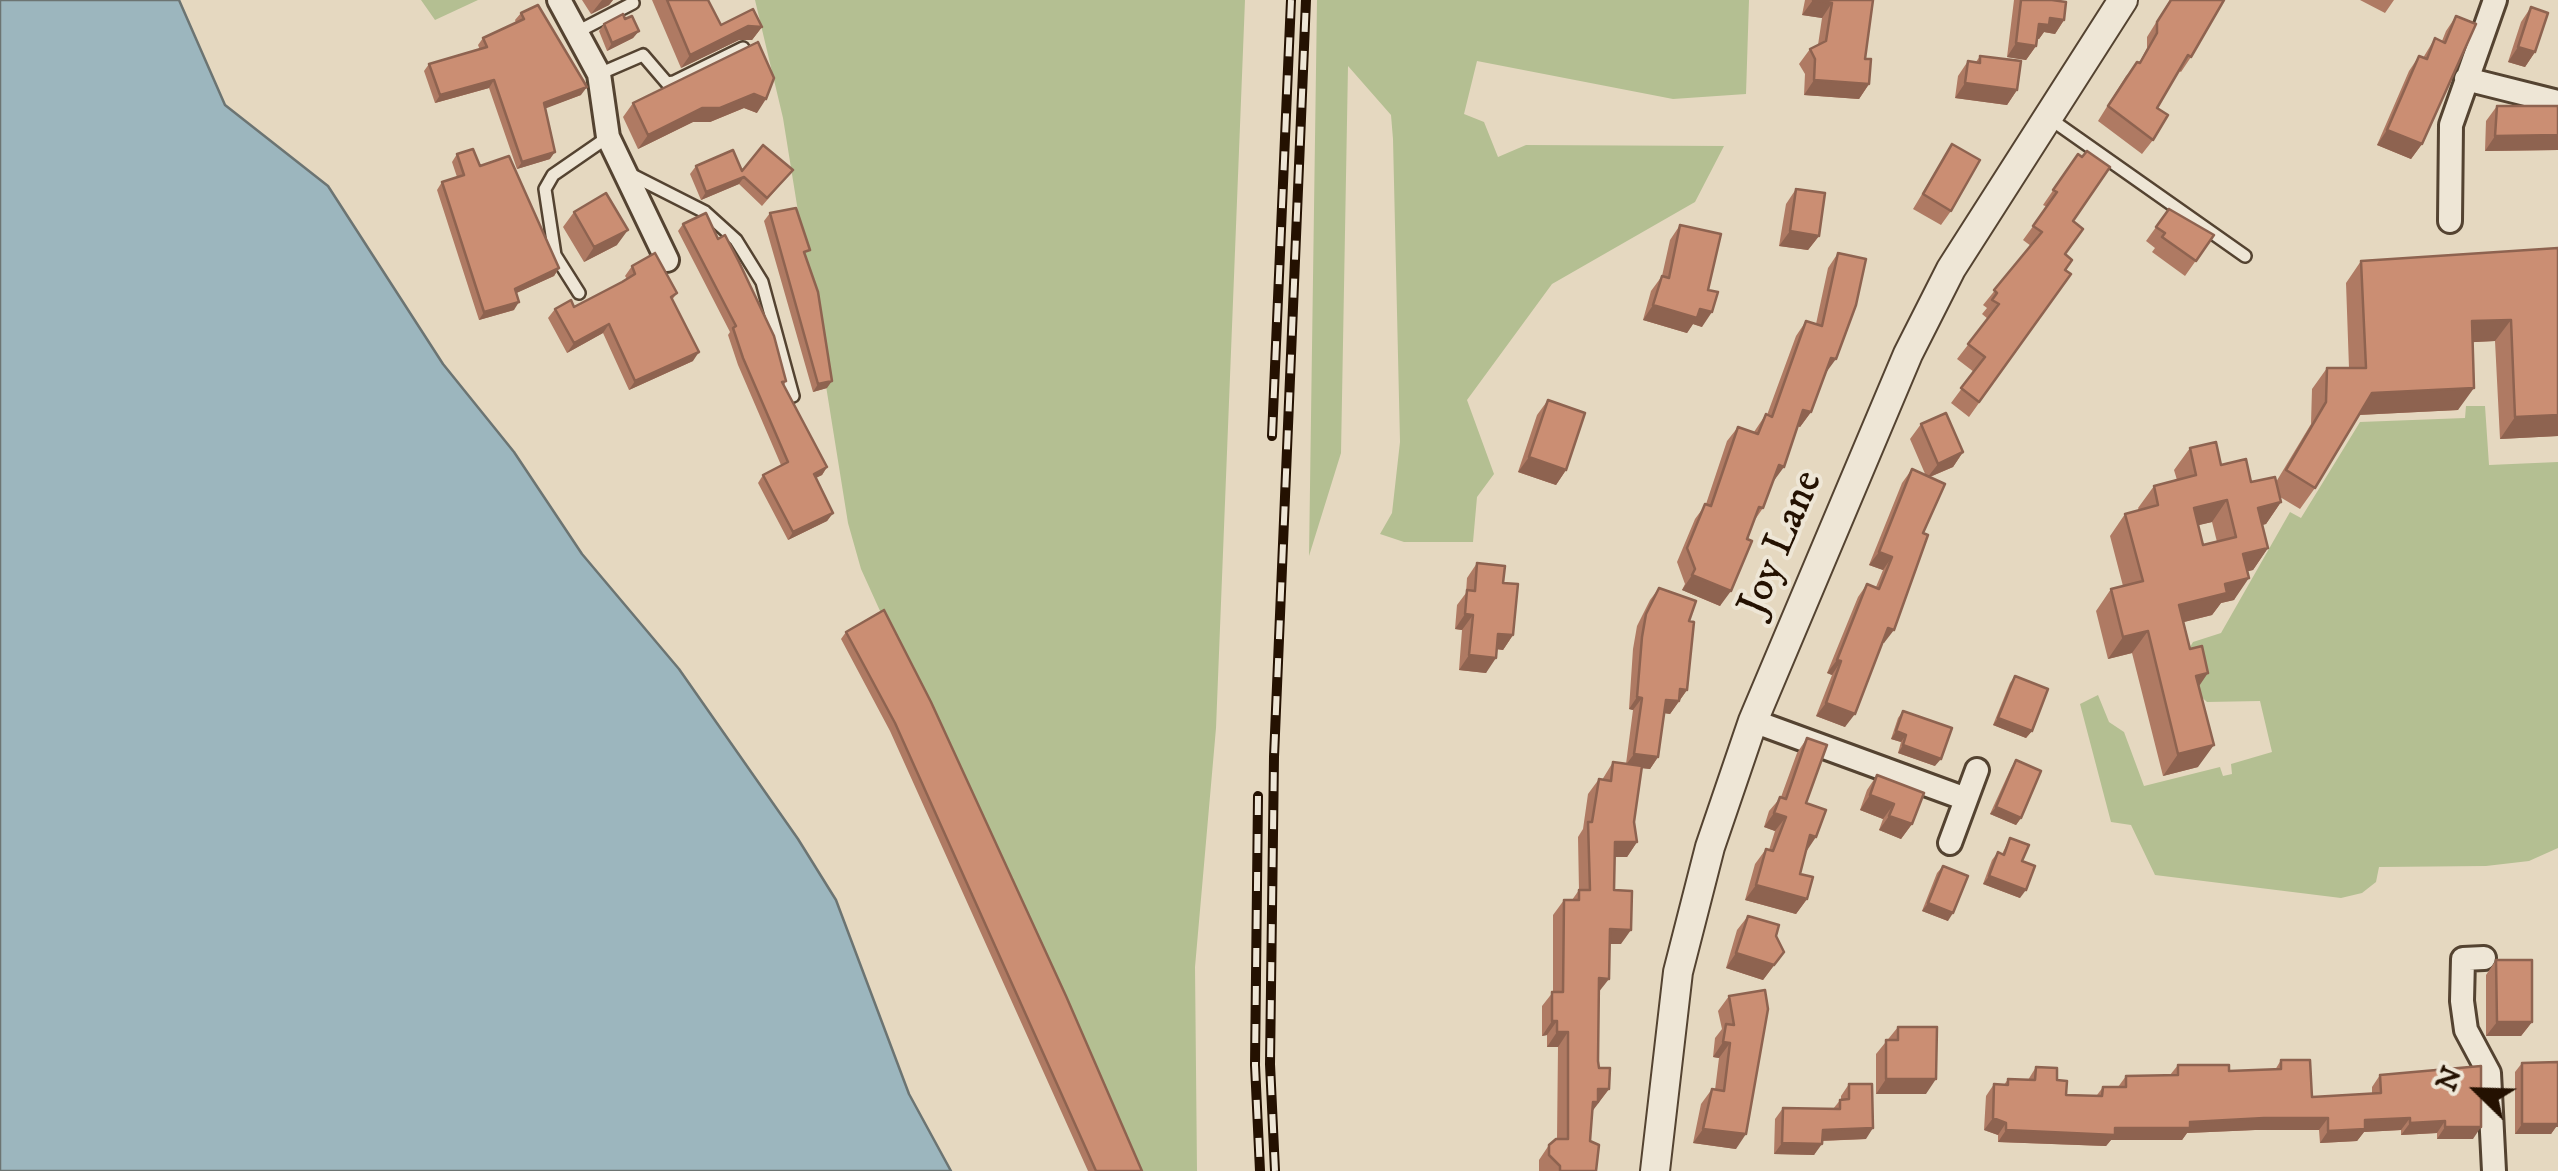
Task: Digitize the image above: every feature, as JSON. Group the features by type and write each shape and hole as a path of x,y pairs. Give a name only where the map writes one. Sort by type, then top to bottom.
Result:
{"street":[{"path":"559,0 599,74 608,137 667,260"},
{"name":"Joy Lane","path":"1654,1171 1678,972 1710,847 1753,720 1908,354 1951,268 2123,0"},
{"path":"2450,222 2448,141 2495,0"},
{"path":"2466,79 2558,102"},
{"path":"1753,720 1966,799"},
{"path":"1950,843 1977,770"},
{"path":"2484,958 2463,958 2462,1002 2466,1030 2488,1073 2494,1171"}],"lane":[{"path":"577,32 633,3"},
{"path":"599,74 643,54 667,82 674,82 743,48"},
{"path":"2046,115 2245,256"},
{"path":"580,293 555,255 545,189 554,175 608,137"},
{"path":"622,170 706,212 736,240 762,282 793,396"}],"green space":[{"path":"421,0 478,0 435,20"},
{"path":"755,0 1245,0 1216,728 1195,967 1197,1171 1134,1171 861,569 848,523 783,118"},
{"path":"1317,0 1749,0 1746,94 1673,99 1477,61 1464,114 1484,122 1498,157 1526,145 1724,146 1695,202 1552,284 1467,400 1494,474 1477,497 1473,542 1404,542 1380,534 1392,513 1400,442 1393,139 1391,115 1348,66 1341,453 1309,556"},
{"path":"2466,406 2485,406 2489,465 2558,462 2558,848 2529,861 2486,866 2379,867 2376,882 2362,893 2341,898 2155,875 2131,825 2111,822 2080,704 2098,695 2109,722 2124,732 2144,786 2220,767 2223,776 2232,774 2231,764 2272,752 2260,701 2207,702 2198,694 2189,649 2193,642 2221,633 2290,512 2301,518 2360,422 2465,418"}],"water":[{"path":"0,0 179,0 225,105 328,186 443,364 514,452 582,554 679,669 798,839 836,900 909,1094 951,1171 0,1171"}],"building":[{"path":"667,0 708,0 721,25 753,9 762,27 748,26 690,55"},
{"path":"1813,0 1873,0 1865,59 1871,59 1869,84 1814,80 1815,59 1810,49 1826,41 1832,3"},
{"path":"2021,0 2066,2 2064,20 2050,18 2049,25 2039,24 2036,46 2016,43"},
{"path":"2171,0 2224,0 2157,108 2168,115 2153,140 2108,106 2137,62 2140,63"},
{"path":"538,5 587,87 544,103 555,152 522,162 494,80 440,95 429,64 487,47 483,38 524,19 521,13"},
{"path":"2531,7 2548,13 2535,52 2518,47"},
{"path":"623,14 625,19 632,16 639,31 612,43 604,24"},
{"path":"2456,16 2476,24 2422,144 2387,130 2419,56 2427,59 2435,38 2445,43"},
{"path":"758,42 774,78 766,99 754,94 720,108 702,108 648,135 633,103"},
{"path":"1980,56 2021,61 2017,90 1965,83 1968,61 1980,63"},
{"path":"2497,106 2558,106 2558,135 2495,136"},
{"path":"1952,144 1980,160 1951,211 1923,194"},
{"path":"763,145 793,170 767,198 744,177 706,192 696,166 733,150 742,171"},
{"path":"473,149 480,166 509,156 559,268 515,289 519,302 484,312 442,182 464,175 457,154"},
{"path":"2087,151 2110,167 2073,221 2083,229 2065,254 2072,260 2065,270 2071,274 1979,402 1961,388 1985,357 1968,344 1999,304 1992,300 1997,293 1994,290 2042,232 2033,226 2057,192 2053,190 2078,154 2082,157"},
{"path":"1796,189 1825,193 1819,236 1790,231"},
{"path":"606,193 628,230 594,247 574,212"},
{"path":"796,208 810,250 804,252 818,292 832,381 818,384 770,213"},
{"path":"2169,209 2214,235 2196,261 2162,237 2165,233 2156,227"},
{"path":"706,213 718,239 725,235 739,262 774,336 786,381 782,382 827,467 814,474 833,513 793,532 763,475 788,462 743,358 733,328 736,326 683,224"},
{"path":"1680,225 1721,234 1708,290 1718,292 1712,312 1700,309 1697,318 1653,305 1662,276 1669,278"},
{"path":"2558,248 2558,415 2515,417 2511,320 2472,321 2474,388 2372,393 2315,488 2286,470 2326,402 2327,368 2366,368 2361,261"},
{"path":"655,253 677,293 671,297 699,352 635,381 609,324 574,343 555,309 571,300 574,307 622,282 635,274 632,266"},
{"path":"1838,253 1866,259 1856,305 1811,412 1803,410 1784,467 1779,465 1763,508 1759,507 1747,539 1752,541 1731,591 1692,575 1695,569 1687,548 1705,504 1711,506 1738,427 1758,434 1766,414 1772,417 1806,321 1822,326"},
{"path":"1548,400 1585,413 1566,470 1529,457"},
{"path":"1946,413 1963,452 1938,464 1921,424"},
{"path":"2216,442 2221,465 2246,459 2251,482 2275,477 2281,502 2258,508 2268,548 2243,554 2249,578 2225,584 2227,593 2179,605 2190,649 2202,646 2208,673 2196,676 2214,745 2178,754 2148,631 2123,637 2111,589 2143,581 2125,514 2158,505 2154,486 2196,475 2190,448","holes":["2227,500 2236,537 2203,545 2194,508"]},
{"path":"1912,469 1945,484 1923,533 1928,535 1894,630 1888,628 1855,714 1826,703 1841,661 1837,660 1867,584 1879,589 1892,557 1879,552"},
{"path":"1477,563 1505,566 1503,583 1518,584 1513,635 1498,634 1496,658 1469,655 1473,615 1465,614 1467,590 1475,591"},
{"path":"1659,588 1696,601 1689,621 1694,622 1687,690 1680,689 1679,701 1666,700 1658,757 1634,754 1642,698 1637,697 1642,637 1646,614"},
{"path":"884,610 931,702 1142,1171 1096,1171 895,723 846,632"},
{"path":"2015,676 2048,689 2032,731 1998,718"},
{"path":"1903,711 1952,728 1941,759 1903,745 1906,735 1896,731"},
{"path":"1807,738 1827,745 1806,803 1826,810 1816,837 1810,835 1800,874 1813,877 1807,899 1756,885 1766,849 1773,851 1786,817 1774,813 1780,797 1786,799"},
{"path":"2016,760 2041,771 2021,818 1996,807"},
{"path":"1613,762 1642,766 1634,822 1637,842 1615,842 1614,890 1632,891 1631,930 1610,929 1609,979 1599,978 1598,1061 1599,1068 1610,1068 1609,1089 1598,1089 1598,1102 1593,1102 1590,1141 1599,1145 1596,1171 1560,1171 1549,1155 1549,1145 1556,1139 1568,1139 1568,1032 1557,1032 1557,1021 1552,1021 1552,992 1563,992 1564,900 1579,900 1579,890 1590,890 1588,822 1592,822 1599,779 1611,781"},
{"path":"1877,775 1924,793 1912,824 1889,816 1894,804 1870,795"},
{"path":"2010,838 2029,845 2022,861 2035,866 2026,890 1989,876 1998,852 2004,855"},
{"path":"1943,866 1968,876 1953,913 1928,903"},
{"path":"1748,916 1779,925 1776,936 1784,952 1774,965 1736,953"},
{"path":"2496,960 2532,960 2532,1022 2497,1022"},
{"path":"1765,990 1768,1009 1746,1134 1703,1129 1712,1089 1724,1091 1730,1043 1723,1042 1726,1024 1734,1025 1729,996"},
{"path":"1898,1027 1937,1027 1936,1079 1886,1079 1886,1040 1898,1040"},
{"path":"2281,1060 2310,1060 2312,1097 2381,1093 2380,1075 2481,1066 2481,1127 2445,1127 2445,1121 2410,1123 2410,1118 2365,1120 2365,1129 2328,1131 2328,1118 2264,1118 2190,1122 2190,1128 2115,1128 2115,1135 2006,1130 2006,1123 1993,1118 1994,1084 2008,1085 2008,1079 2035,1080 2036,1067 2057,1068 2057,1080 2067,1081 2066,1095 2102,1096 2103,1087 2126,1087 2126,1076 2178,1075 2178,1065 2229,1065 2229,1071 2281,1069"},
{"path":"2558,1062 2558,1124 2522,1124 2522,1063"},
{"path":"1849,1084 1872,1084 1873,1128 1823,1130 1822,1144 1782,1143 1783,1108 1840,1109 1840,1100 1849,1099"}],"railway":[{"path":"1272,436 1291,0"},
{"path":"1275,1171 1270,1064 1274,757 1306,0"},
{"path":"1258,796 1255,1065 1260,1171"}]}
